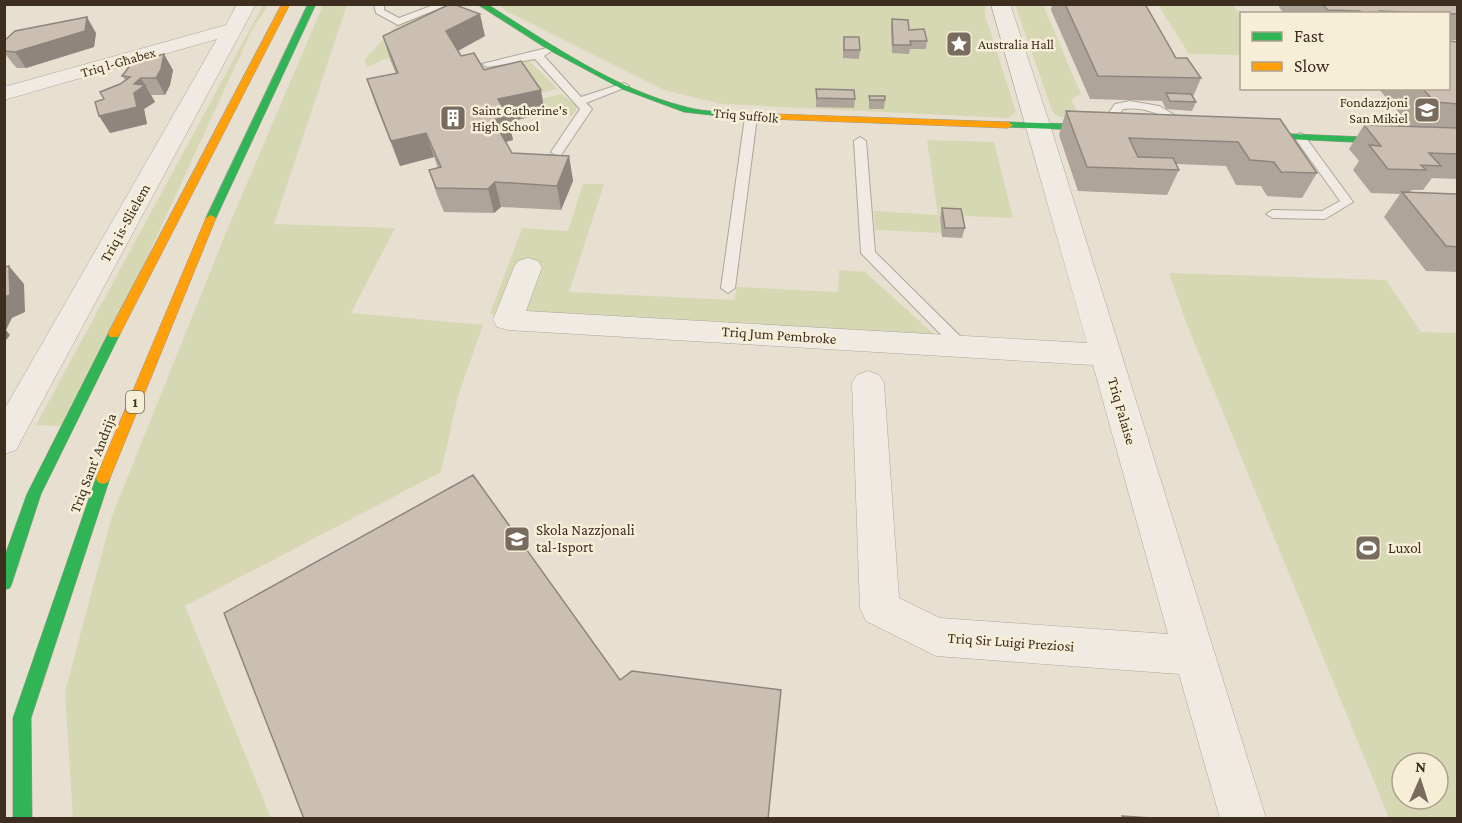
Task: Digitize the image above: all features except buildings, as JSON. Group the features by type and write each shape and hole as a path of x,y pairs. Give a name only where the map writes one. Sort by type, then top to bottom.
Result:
{"main road":[{"path":"4,583 34,494 171,221 285,4"},
{"name":"Triq Sant' Andrija","path":"22,819 22,718 100,486 212,216 312,4"},
{"name":"Triq Suffolk","path":"481,4 552,49 624,86 678,108 751,117 1110,128"},
{"path":"1164,131 1200,132"},
{"path":"1233,134 1458,144"}],"street":[{"name":"Triq is-Slielem","path":"4,441 247,4"},
{"name":"Triq Falaise","path":"1000,4 1038,125 1243,819"},
{"name":"Triq l-Għabex","path":"4,94 232,30"},
{"name":"Triq Jum Pembroke","path":"528,267 508,320 1106,355"},
{"name":"Triq Sir Luigi Preziosi","path":"868,383 880,608 936,637 1194,655"}],"lane":[{"path":"379,4 379,10 398,22 446,4"},
{"path":"486,64 537,55 552,49"},
{"path":"537,55 586,109 557,152"},
{"path":"581,101 624,86"},
{"path":"1110,128 1119,106 1135,104 1154,106 1200,132"},
{"path":"728,288 751,117"},
{"path":"1273,214 1325,215 1347,202 1300,137"},
{"path":"861,141 868,254 963,348"}],"green space":[{"path":"263,5 268,5 252,30 69,426 36,425"},
{"path":"323,5 347,5 274,224 395,228 351,313 483,325 458,396 441,472 185,606 271,818 73,818 65,692 112,516 227,230"},
{"path":"460,5 464,12 458,25 368,67 364,60 397,25 448,6"},
{"path":"500,5 986,5 985,15 1016,112 1008,118 721,104 664,90 506,11"},
{"path":"1015,5 1043,5 1081,94 1071,99 1080,117 1060,117 1053,113"},
{"path":"1158,5 1233,5 1240,15 1240,55 1189,54"},
{"path":"527,59 558,89 528,96 466,76 481,66"},
{"path":"561,94 576,105 572,116 543,118 536,107 545,104 541,99"},
{"path":"927,140 994,142 1013,218 939,215 942,233 875,230 874,211 938,215"},
{"path":"583,184 604,184 569,292 734,300 737,287 838,292 839,270 865,272 938,338 490,314 522,228 568,231"},
{"name":"Luxol","path":"1169,273 1386,280 1421,332 1457,333 1457,818 1389,818 1186,322"}],"traffic: fast":[{"path":"211,218 312,4"},
{"path":"481,4 576,62 650,98 684,109 745,116"},
{"path":"1008,125 1106,128"},
{"path":"1247,135 1458,144"},
{"path":"4,583 34,494 114,334"},
{"path":"22,818 22,718 103,478"}],"traffic: slow":[{"path":"114,334 286,4"},
{"path":"745,116 1008,125"},
{"path":"103,478 211,218"}],"place":[{"name":"Australia Hall","path":"959,44"},
{"name":"Fondazzjoni San Mikiel","path":"1427,110"},
{"name":"Saint Catherine's High School","path":"453,118"},
{"name":"Skola Nazzjonali tal-Isport","path":"517,539"},
{"name":"Luxol","path":"1368,548"}]}
